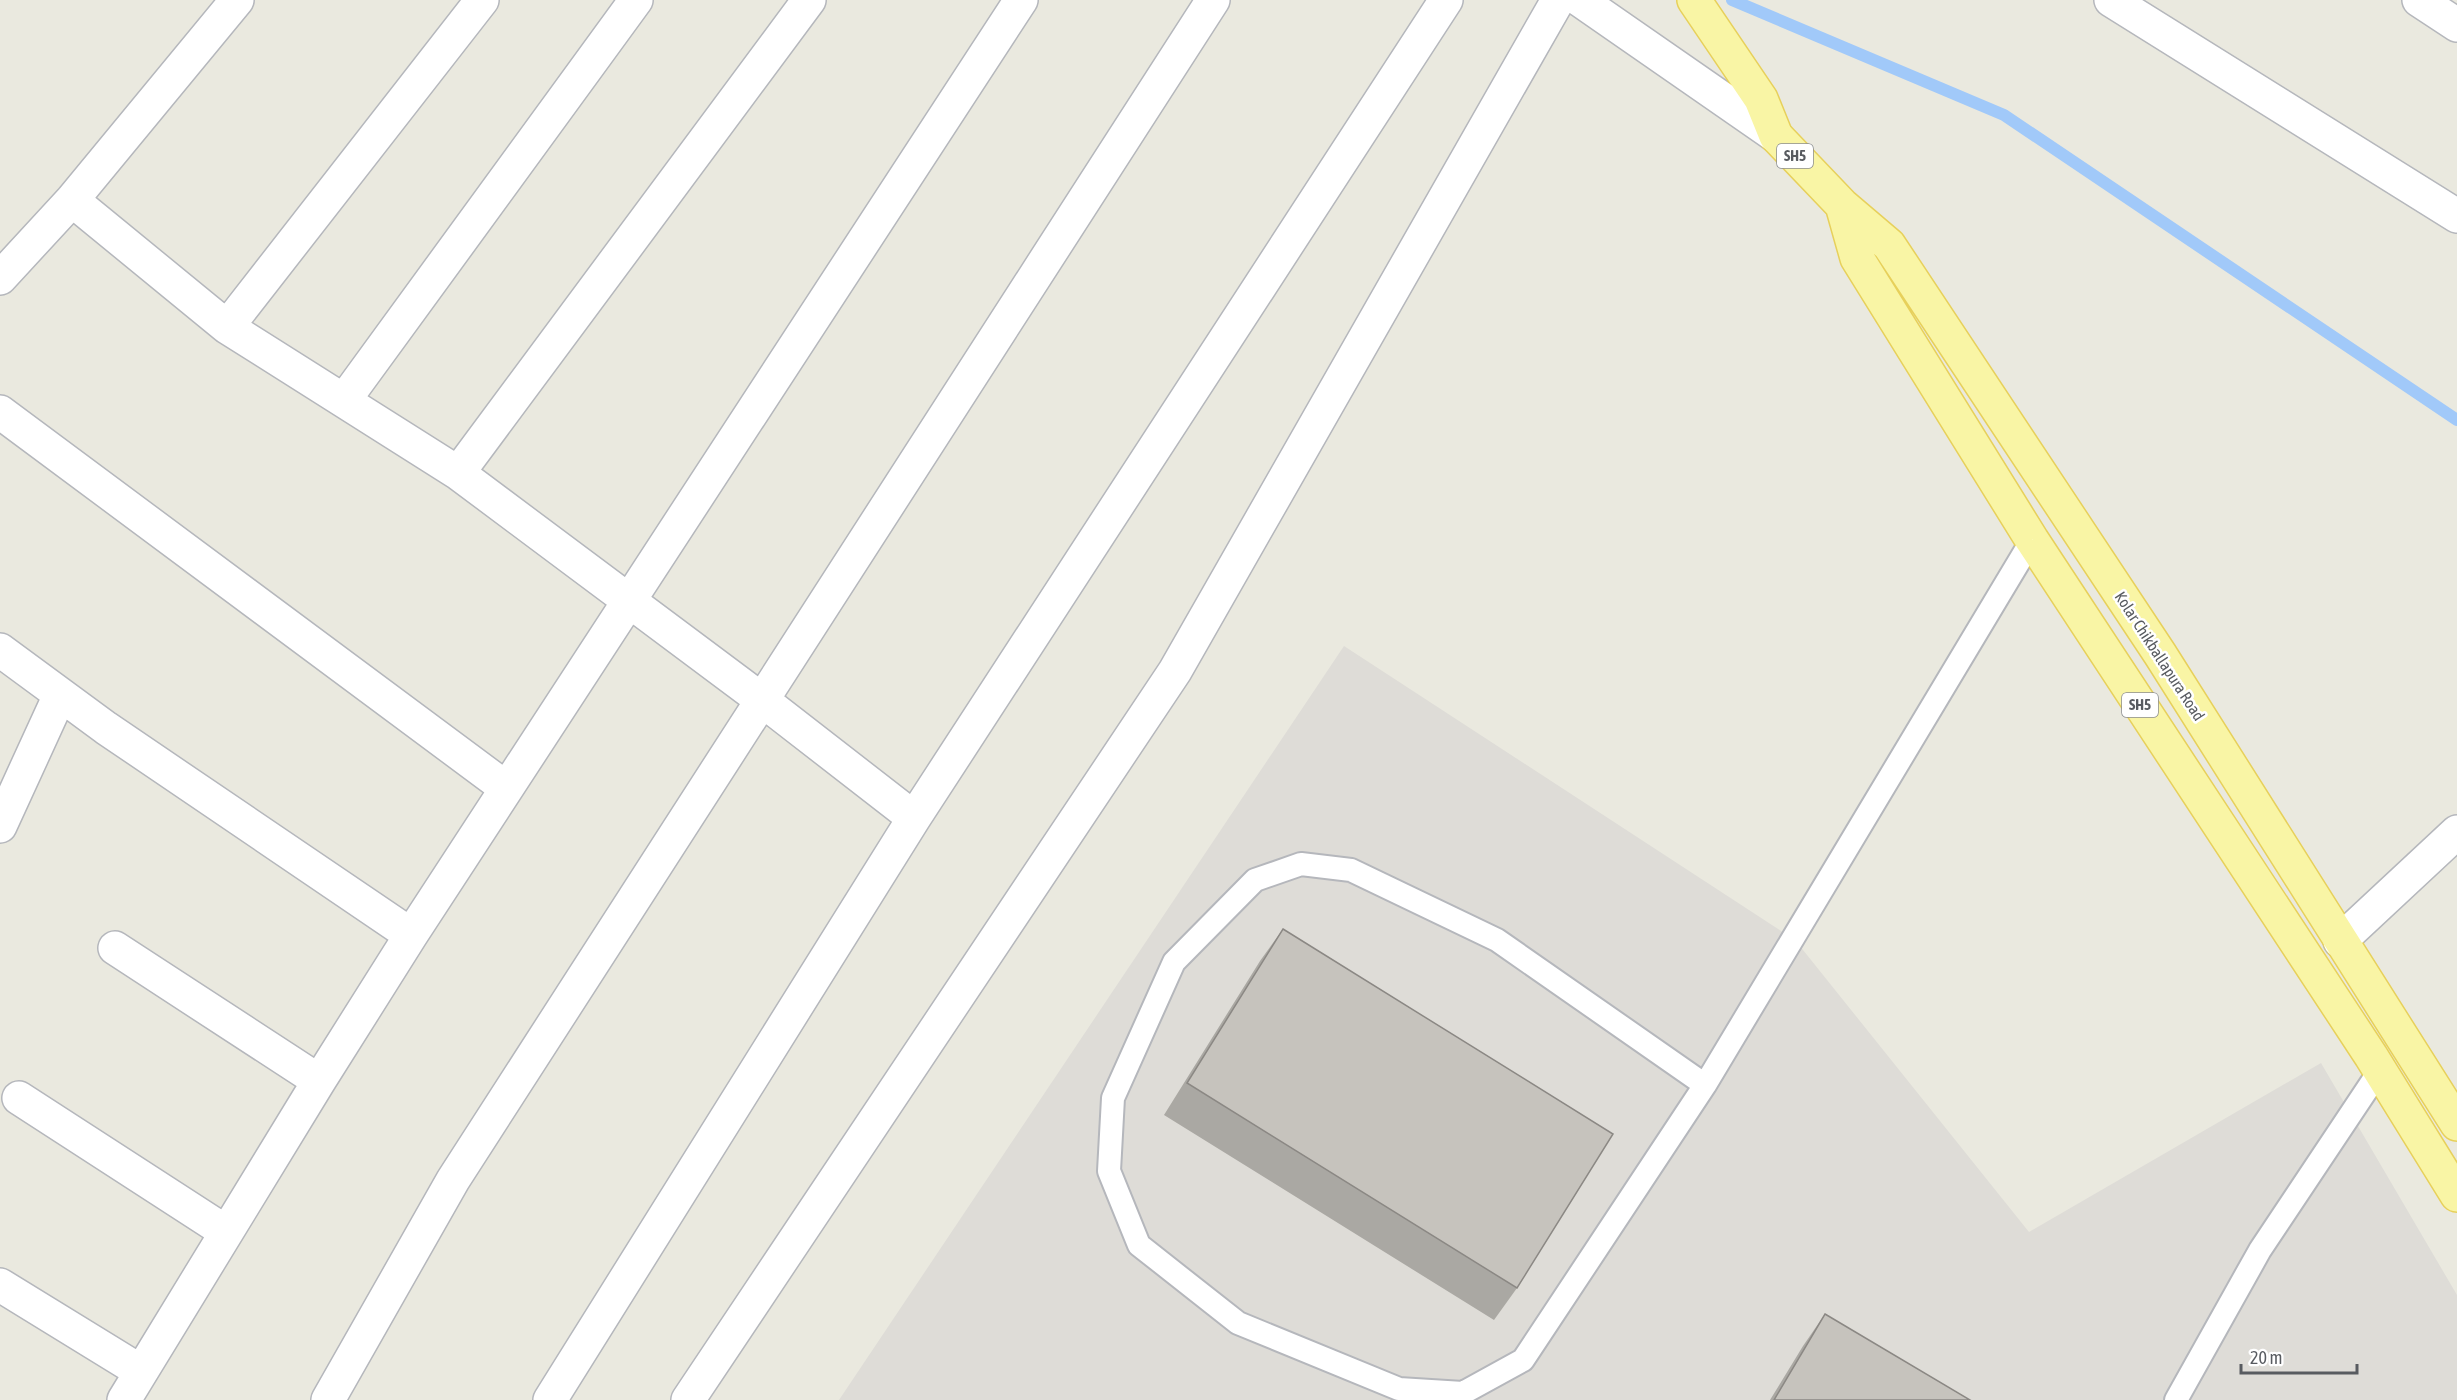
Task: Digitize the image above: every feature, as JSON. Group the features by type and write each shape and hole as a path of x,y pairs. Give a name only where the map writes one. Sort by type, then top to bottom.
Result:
{"main road":[{"name":"SH5","path":"1694,0 1761,99 1776,136 1842,206 1857,258 2032,540 2379,1070 2457,1195"},
{"name":"Kolar Chikballapura Road","path":"1842,206 1889,245 2160,654 2457,1124"}],"street":[{"path":"0,278 72,200 237,0"},
{"path":"227,327 482,0"},
{"path":"345,399 636,0"},
{"path":"458,473 809,0"},
{"path":"124,1400 318,1081 411,935 631,602 1021,0"},
{"path":"328,1400 453,1180 1213,0"},
{"path":"550,1400 914,818 1446,0"},
{"path":"688,1400 1176,671 1558,0"},
{"path":"1580,0 1776,136"},
{"path":"2111,0 2454,207"},
{"path":"2419,0 2457,25"},
{"path":"72,200 227,327 345,399 458,473 762,700 914,818"},
{"path":"0,412 506,788"},
{"path":"0,650 60,695 411,935"},
{"path":"0,826 60,695"},
{"path":"2340,941 2457,832"},
{"path":"115,948 318,1081"},
{"path":"19,1098 226,1232"},
{"path":"0,1285 140,1371"}],"lane":[{"path":"1705,1085 1497,940 1351,870 1301,864 1255,880 1174,962 1113,1098 1109,1171 1139,1245 1238,1323 1399,1389 1463,1393 1523,1360 1705,1085 2032,540"},
{"path":"2176,1400 2260,1250 2379,1070"}],"shaded area":[{"path":"1344,646 1795,940 2029,1232 2321,1063 2457,1295 2457,1400 839,1400"}],"building":[{"path":"1283,929 1613,1134 1517,1288 1187,1083"},
{"path":"1825,1314 1970,1400 1774,1400"}],"waterway":[{"path":"1732,0 2004,115 2457,420"}]}
